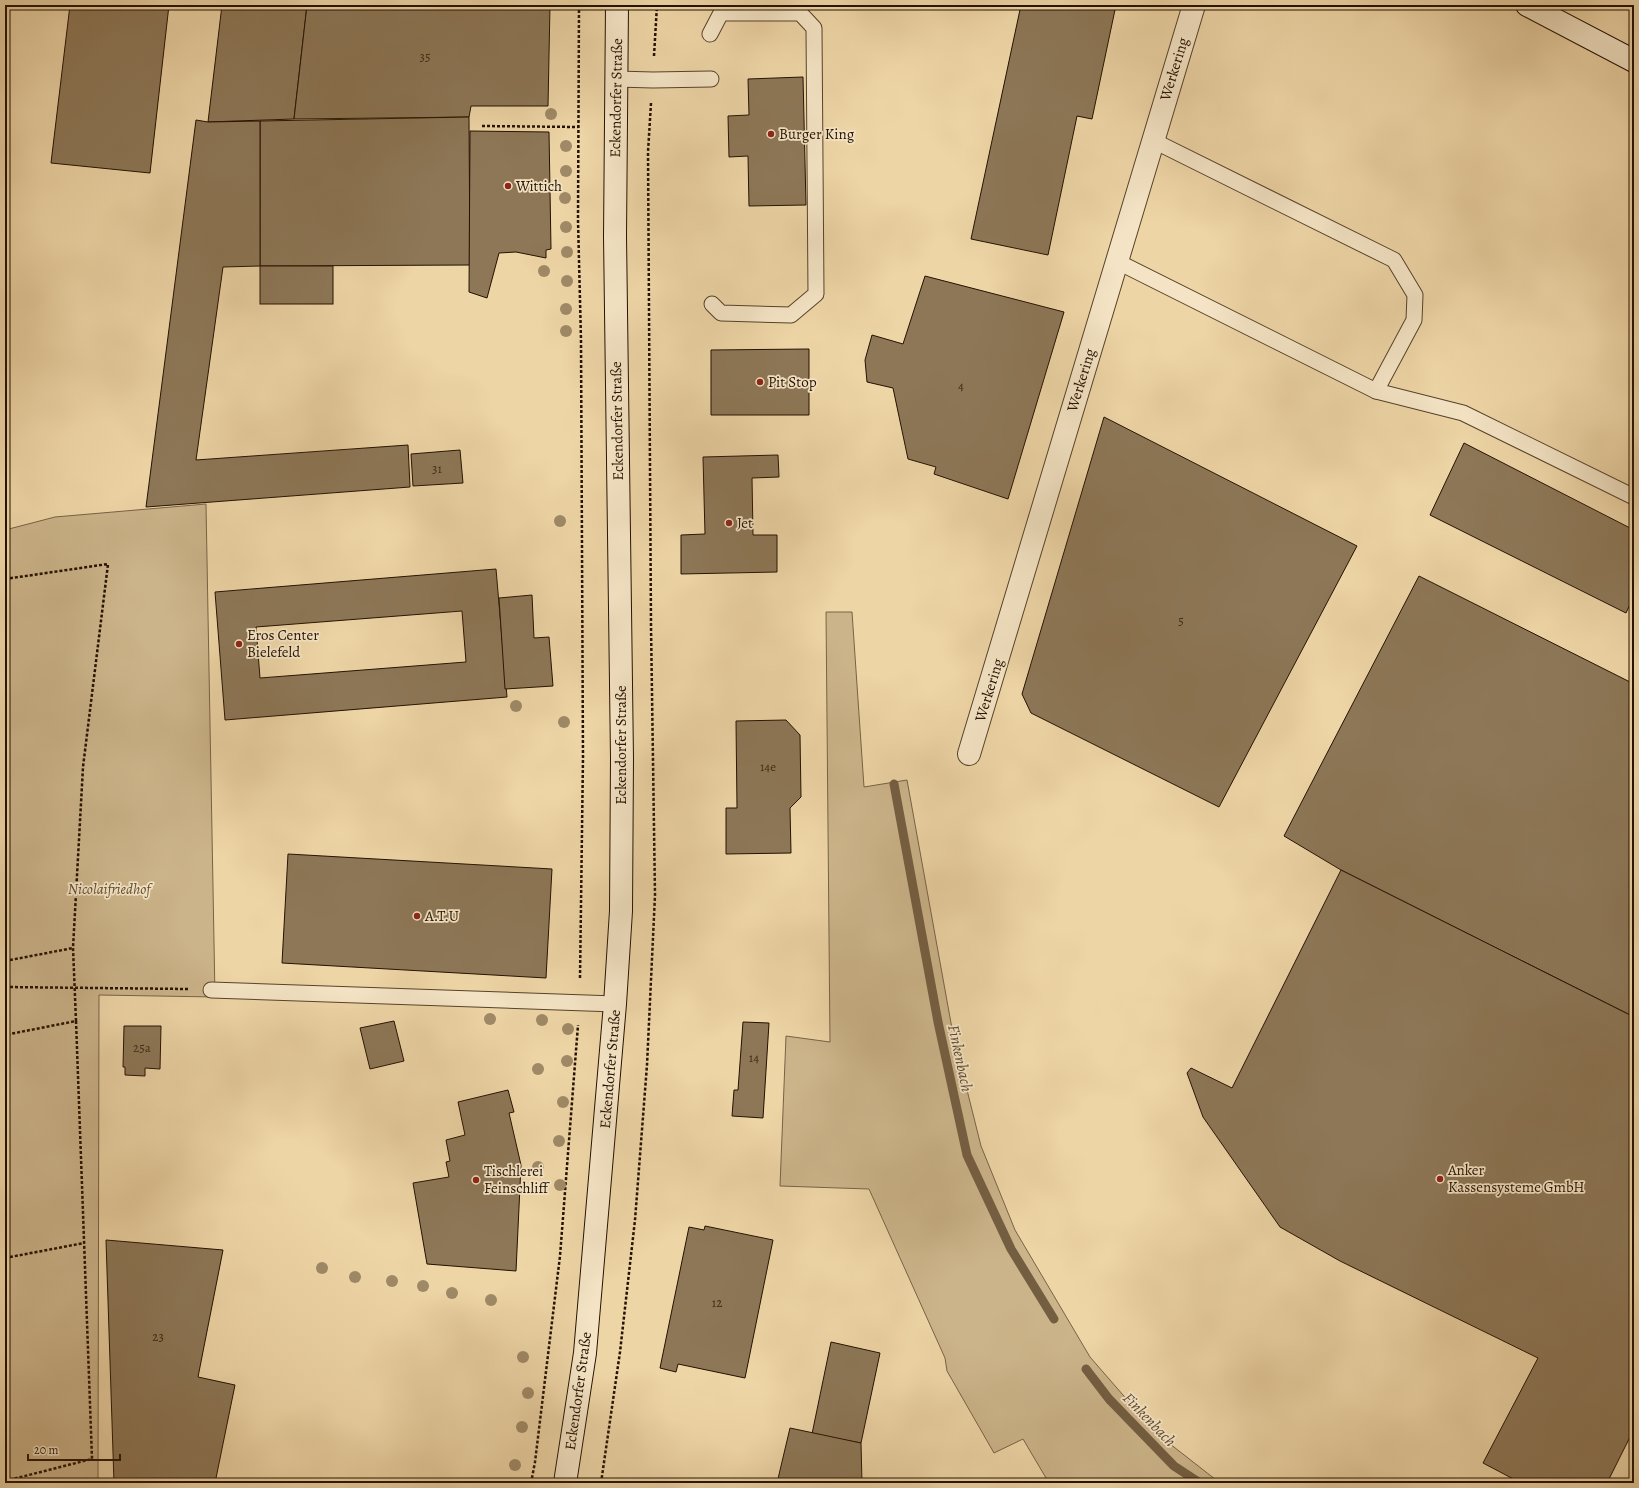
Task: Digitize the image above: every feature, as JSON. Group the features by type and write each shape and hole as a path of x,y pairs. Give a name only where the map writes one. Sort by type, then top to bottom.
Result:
{"main road":[{"name":"Eckendorfer Straße","path":"565,1483 585,1353 615,1004 621,911 622,819 615,236 617,5"},
{"name":"Werkering","path":"969,754 1152,140 1194,5"},
{"path":"1527,5 1634,61"}],"lane":[{"path":"710,34 721,13 800,13 814,28 816,294 791,315 721,313 712,304"},
{"path":"616,79 711,79"},
{"path":"1152,140 1394,260 1415,295 1414,320 1376,391"},
{"path":"1116,261 1376,391 1463,413 1634,497"},
{"path":"211,990 615,1004"}],"path":[{"path":"531,1483 535,1462 560,1256 579,1003 584,757 578,127 579,5"},
{"path":"482,126 578,127"},
{"path":"5,579 108,564 83,767 73,948 92,1459 5,1481"},
{"path":"5,961 73,948"},
{"path":"5,987 211,990"},
{"path":"5,1035 76,1021"},
{"path":"5,1258 84,1243"}],"green space":[{"name":"Nicolaifriedhof","path":"206,504 215,997 99,995 98,1483 5,1483 5,530 55,517"},
{"path":"826,612 852,612 864,787 907,780 953,1034 981,1146 1015,1230 1090,1357 1156,1433 1220,1483 1049,1483 1023,1439 994,1453 947,1371 945,1358 869,1189 780,1186 786,1036 830,1042"}],"building":[{"path":"70,5 169,5 150,173 51,163"},
{"path":"222,5 307,5 294,119 208,122"},
{"path":"307,5 550,5 548,106 471,106 469,117 294,119"},
{"path":"1021,5 1116,5 1092,119 1077,116 1048,255 971,239"},
{"path":"803,77 806,205 749,206 748,156 729,157 728,116 749,115 748,79"},
{"path":"469,117 470,265 260,266 260,121"},
{"path":"196,120 208,122 260,121 260,266 223,267 196,460 408,445 410,487 146,507"},
{"path":"470,131 549,132 551,249 546,250 546,258 516,252 499,253 487,298 469,292"},
{"path":"260,266 333,266 333,304 260,304"},
{"path":"925,276 1064,312 1008,499 934,474 936,467 908,459 893,388 867,382 865,360 872,335 903,344"},
{"name":"Pit Stop","path":"809,349 809,415 711,415 711,350"},
{"path":"1104,417 1357,546 1219,807 1031,713 1022,694"},
{"path":"1464,443 1634,530 1634,596 1626,613 1430,515"},
{"path":"460,450 463,483 413,486 411,454"},
{"name":"Jet","path":"778,455 779,477 752,478 753,535 777,535 777,572 681,574 681,535 705,534 703,457"},
{"name":"Eros Center Bielefeld","path":"496,569 507,697 225,720 215,592","holes":["462,611 466,662 260,678 256,627"]},
{"path":"1419,576 1634,684 1634,1017 1341,870 1284,836"},
{"path":"532,595 534,638 549,637 553,686 505,689 499,598"},
{"path":"786,720 800,735 801,797 790,808 791,853 726,854 726,808 737,808 736,721"},
{"name":"A.T.U","path":"288,854 552,869 546,978 282,963"},
{"name":"Anker Kassensysteme GmbH","path":"1341,870 1634,1017 1634,1429 1607,1483 1521,1483 1483,1463 1538,1358 1340,1261 1280,1227 1203,1117 1187,1073 1191,1068 1232,1088"},
{"path":"394,1021 404,1061 370,1069 360,1028"},
{"path":"743,1022 769,1023 763,1118 732,1116 734,1090 738,1090"},
{"path":"124,1026 161,1026 160,1069 145,1068 145,1076 125,1075 125,1067 123,1067"},
{"name":"Tischlerei Feinschliff","path":"508,1090 514,1112 509,1113 521,1165 516,1271 427,1264 413,1183 449,1177 446,1162 450,1161 446,1140 465,1135 458,1102"},
{"path":"705,1226 773,1240 745,1378 678,1364 676,1372 660,1368 689,1227 704,1230"},
{"path":"106,1240 223,1250 198,1377 235,1385 215,1483 114,1483"},
{"path":"831,1342 880,1353 861,1443 812,1434"},
{"path":"790,1428 861,1443 862,1483 777,1483"}],"waterway":[{"name":"Finkenbach","path":"894,784 938,1022 967,1155 1011,1249 1054,1319"},
{"name":"Finkenbach","path":"1086,1369 1109,1399 1174,1466 1200,1483"}],"place":[{"name":"Burger King","path":"771,134"},
{"name":"Wittich","path":"508,186"},
{"name":"Pit Stop","path":"760,382"},
{"name":"Jet","path":"729,523"},
{"name":"Eros Center Bielefeld","path":"239,644"},
{"name":"A.T.U","path":"417,916"},
{"name":"Anker Kassensysteme GmbH","path":"1440,1179"},
{"name":"Tischlerei Feinschliff","path":"476,1180"}]}
